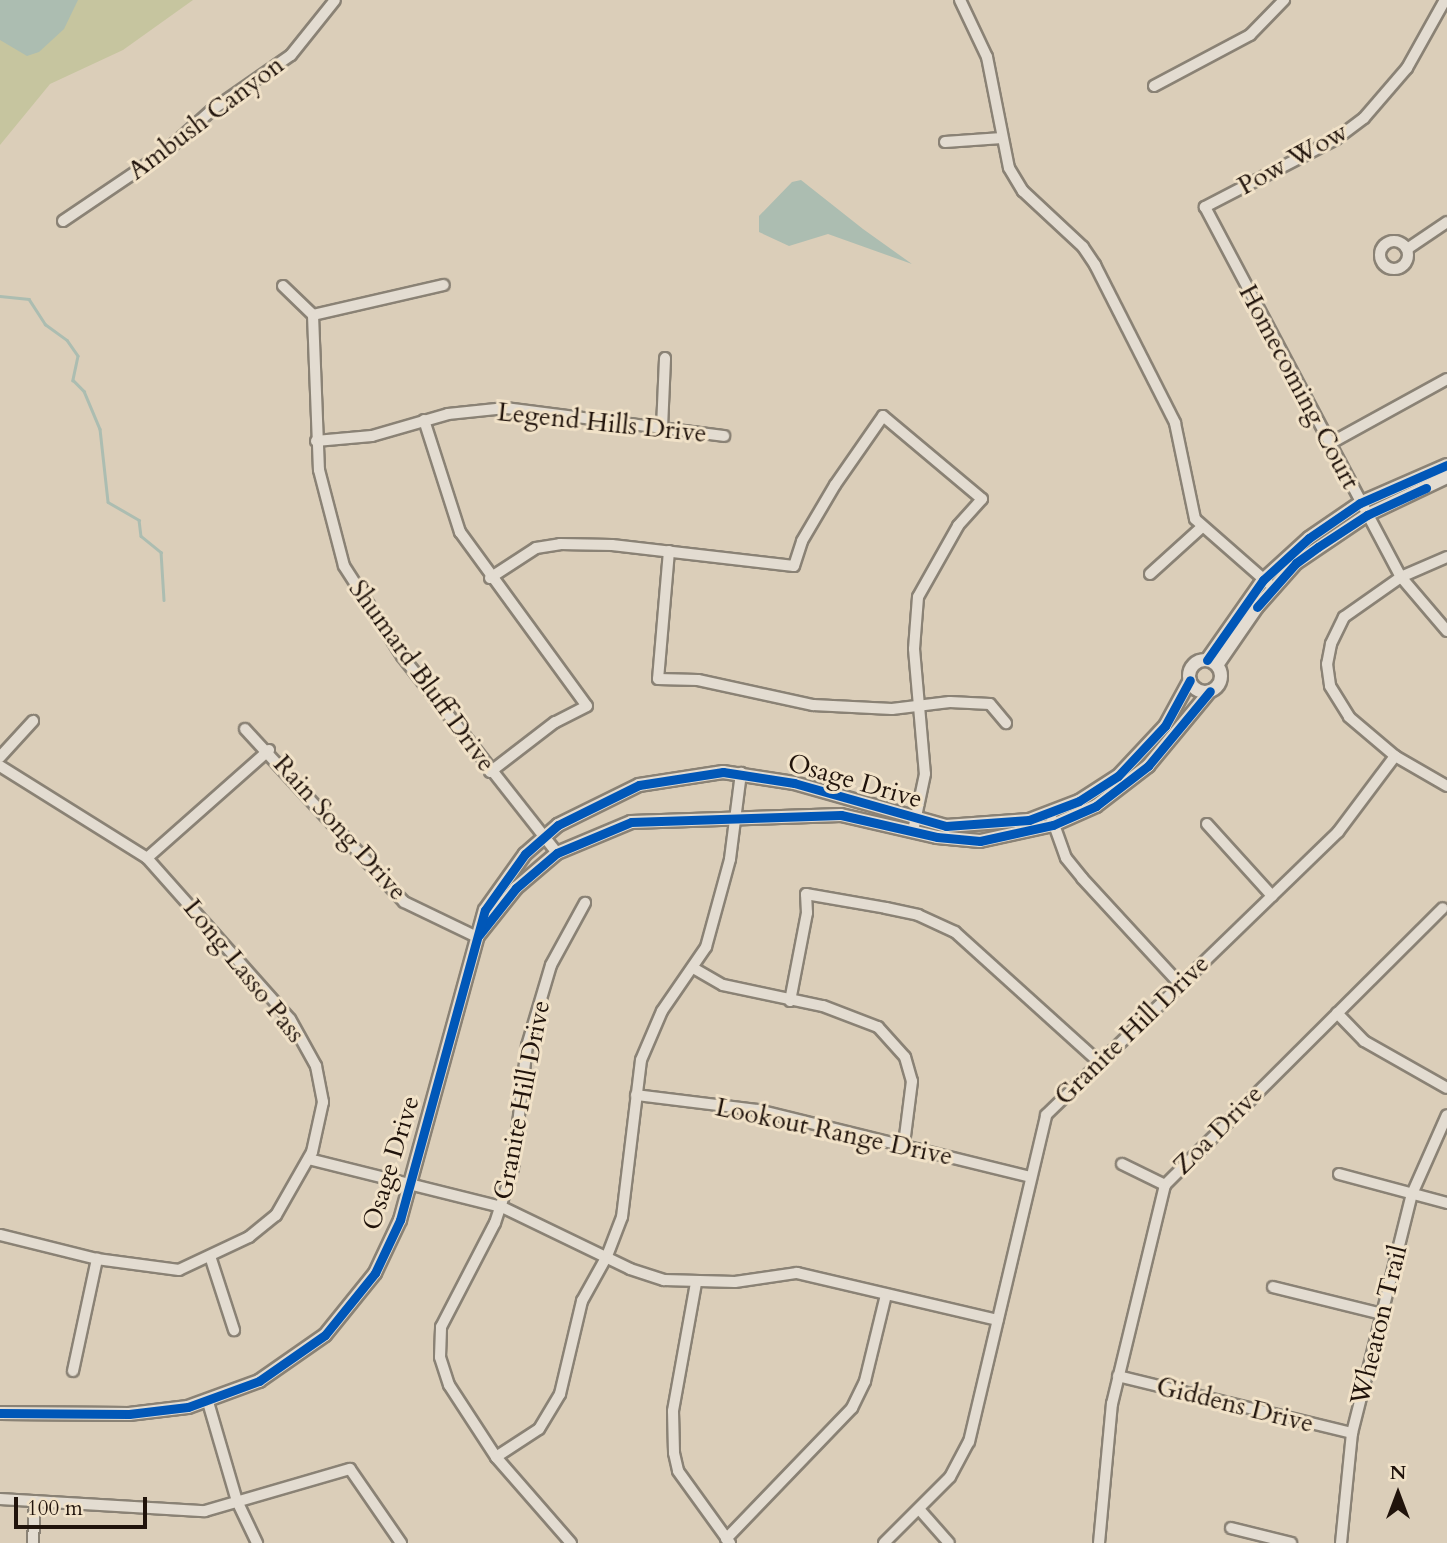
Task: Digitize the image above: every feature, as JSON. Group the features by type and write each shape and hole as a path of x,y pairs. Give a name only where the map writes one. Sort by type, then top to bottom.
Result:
{"street":[{"name":"Ambush Canyon","path":"63,221 165,152 212,110 291,55 335,0"},
{"path":"960,0 987,57 1002,138 1016,179 1083,247 1151,374 1175,423 1186,489 1195,519 1268,584"},
{"path":"1154,86 1250,36 1284,0"},
{"name":"Pow Wow","path":"1205,207 1336,139 1364,118 1406,68 1446,0"},
{"path":"945,142 1002,138"},
{"name":"Homecoming Court","path":"1205,207 1401,577 1447,631"},
{"path":"1407,249 1447,222"},
{"path":"283,286 313,315 444,285"},
{"name":"Shumard Bluff Drive","path":"313,315 319,470 344,566 370,611 490,772 557,853"},
{"path":"662,428 665,358"},
{"path":"1329,444 1447,379"},
{"name":"Legend Hills Drive","path":"316,441 372,436 424,421 506,408 724,436"},
{"path":"490,578 536,548 560,544 669,551 794,566 802,541 835,485 883,416 982,499 958,526 918,597 914,649 925,774 914,826"},
{"path":"424,421 460,532 490,578 587,706 555,722 490,772"},
{"path":"1212,662 1221,680 1210,691 1200,690 1190,680 1193,666 1212,662 1268,584 1308,538 1360,503 1447,465"},
{"path":"1268,584 1367,515 1447,477"},
{"path":"1150,574 1202,527"},
{"path":"669,551 658,679 698,680 813,705 990,704 1006,723"},
{"path":"1447,557 1401,577 1344,617 1331,644 1327,664 1333,693 1349,717 1395,756 1447,786"},
{"name":"Osage Drive","path":"1052,819 1118,776 1165,726 1190,680"},
{"name":"Osage Drive","path":"477,937 516,888 557,853 631,822 677,818 735,821 841,815 914,826 980,841 1096,806 1140,773 1210,691"},
{"path":"0,757 33,721"},
{"name":"Rain Song Drive","path":"245,729 269,750 404,902 477,937"},
{"path":"147,858 269,750"},
{"name":"Granite Hill Drive","path":"884,1543 919,1509 962,1460 1046,1115 1098,1061 1338,832 1395,756"},
{"name":"Long Lasso Pass","path":"0,766 147,858 290,1019 316,1066 323,1102 309,1159 276,1215 249,1237 178,1270 97,1259 0,1235"},
{"path":"496,1457 539,1429 560,1394 582,1301 607,1256 622,1217 640,1060 662,1011 695,969 716,911 735,821 741,773"},
{"name":"Osage Drive","path":"0,1413 129,1414 208,1402 280,1369 344,1314 375,1273 412,1183 477,937 500,883 544,835 600,800 639,785 691,774 741,773 794,783 914,826"},
{"path":"1052,819 1066,858 1179,983"},
{"path":"1207,824 1272,896"},
{"path":"790,1001 807,912 806,894 918,915 955,932 1098,1061"},
{"name":"Granite Hill Drive","path":"571,1543 496,1457 449,1385 440,1357 441,1327 502,1207 513,1168 527,1046 551,965 585,903"},
{"name":"Zoa Drive","path":"1099,1543 1118,1376 1164,1185 1443,908"},
{"path":"695,969 723,985 849,1016 878,1027 894,1041 905,1057 912,1082 904,1144"},
{"path":"1337,1013 1364,1041 1447,1088"},
{"name":"Lookout Range Drive","path":"636,1095 758,1110 1030,1177"},
{"name":"Wheaton Trail","path":"1341,1543 1352,1433 1412,1194 1447,1115"},
{"path":"309,1159 502,1207 664,1280 696,1283 797,1273 998,1320"},
{"path":"1122,1164 1164,1185"},
{"path":"1339,1174 1447,1203"},
{"path":"210,1256 234,1329"},
{"path":"73,1371 97,1259"},
{"path":"696,1283 673,1411 674,1453 682,1479 728,1541 852,1408 865,1381 886,1295"},
{"path":"1273,1287 1382,1314"},
{"name":"Giddens Drive","path":"1118,1376 1352,1433"},
{"path":"208,1402 237,1501 257,1543"},
{"path":"0,1499 205,1511 350,1469 401,1543"},
{"path":"33,1543 36,1501"},
{"path":"919,1509 949,1543"},
{"path":"1231,1528 1291,1543"}],"green space":[{"path":"0,0 193,0 123,50 50,84 0,145"}],"shaded area":[{"path":"0,0 78,0 64,29 39,52 27,56 0,40"},
{"path":"801,180 912,264 828,234 789,246 759,232 759,216 792,182"}],"waterway":[{"path":"0,296 29,299 45,324 67,340 78,356 73,380 84,391 100,429 108,502 139,520 141,536 161,552 164,600"}],"cycle path":[{"path":"1207,660 1263,580 1309,538 1360,503 1447,465"},
{"path":"1257,607 1296,563 1318,547 1367,515 1426,488"},
{"path":"0,1413 129,1414 188,1407 259,1381 325,1335 375,1273 400,1220 485,910 525,854 558,825 639,785 723,772 794,783 946,826 1029,820 1079,801 1118,776 1165,726 1190,680"},
{"path":"479,935 516,888 557,853 631,822 841,815 937,837 980,841 1053,825 1096,806 1148,766 1210,691"}]}
